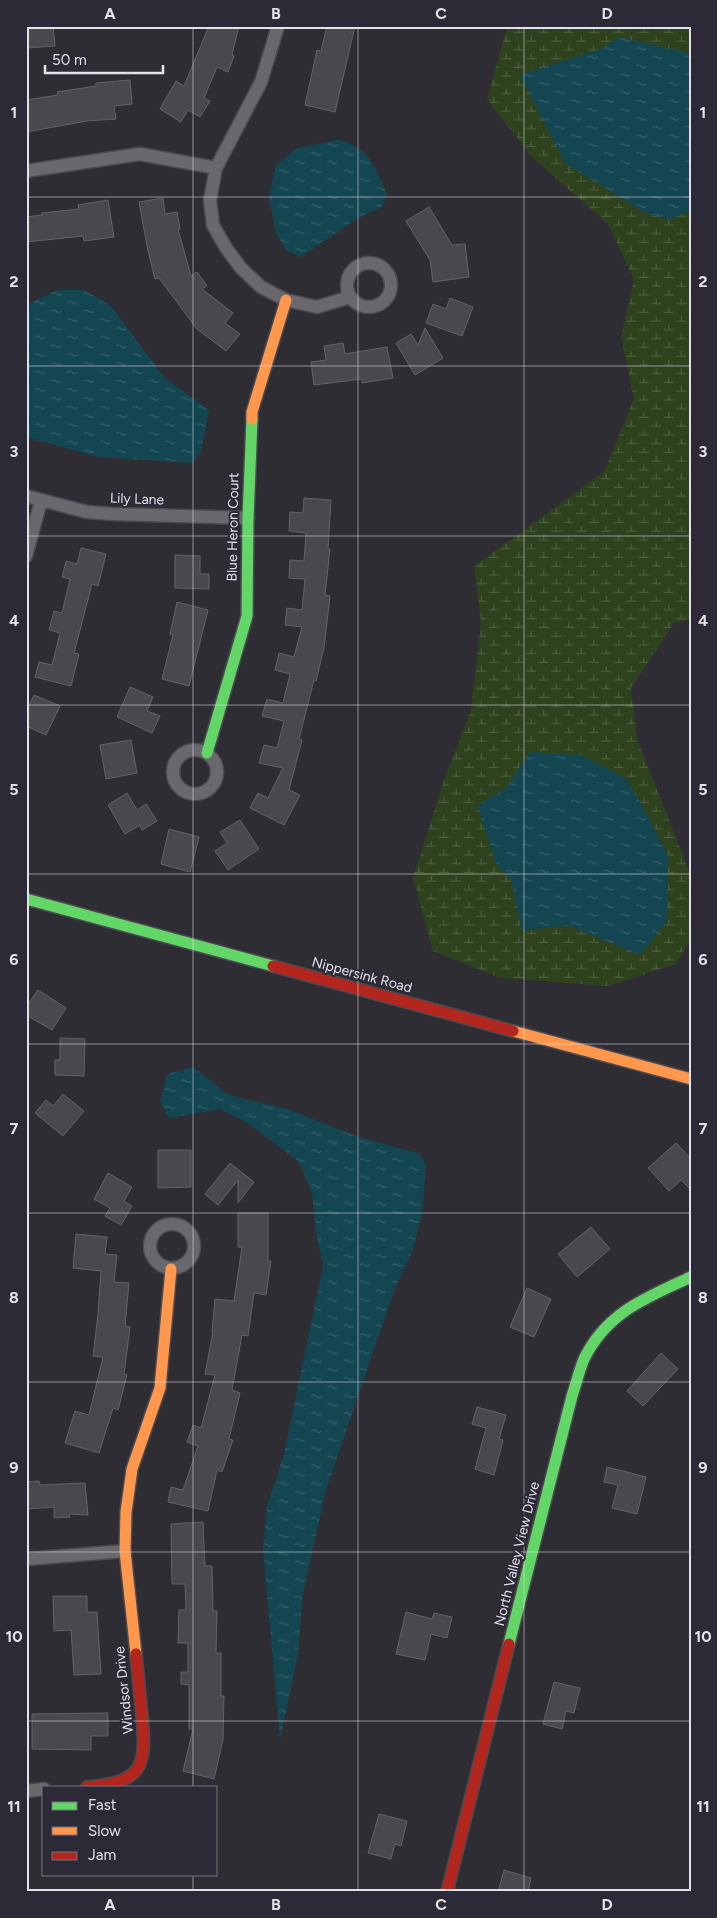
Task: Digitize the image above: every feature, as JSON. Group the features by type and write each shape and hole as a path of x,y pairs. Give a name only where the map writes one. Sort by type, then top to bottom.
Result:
{"street":[{"path":"278,26 262,82 216,168 210,200 213,225 226,248 241,268 261,287 286,300 317,307 350,297"},
{"path":"26,171 140,154 216,168"},
{"name":"Blue Heron Court","path":"207,753 247,616 252,412 286,300"},
{"name":"Lily Lane","path":"26,496 87,512 248,518"},
{"path":"26,556 41,501"},
{"name":"Nippersink Road","path":"26,899 691,1078"},
{"name":"Windsor Drive","path":"98,1786 128,1779 142,1760 144,1736 125,1551 126,1512 132,1469 160,1388 171,1269"},
{"name":"North Valley View Drive","path":"447,1892 572,1396 584,1361 596,1337 616,1315 640,1301 691,1277"},
{"path":"26,1558 125,1551"},
{"path":"26,1791 42,1790"}],"green space":[{"path":"511,26 691,26 691,619 674,623 631,688 637,739 691,876 691,938 676,964 608,986 501,978 433,951 413,878 445,777 471,711 481,622 474,566 604,472 634,399 621,337 634,280 608,224 531,156 487,99 506,30"}],"water":[{"path":"619,37 691,55 691,210 669,220 645,213 565,163 520,75 600,49"},
{"path":"338,140 349,143 364,153 374,167 387,194 382,207 358,218 301,257 287,251 276,234 269,197 276,165 297,148"},
{"path":"57,290 84,290 111,306 164,377 209,410 201,451 193,463 98,457 26,437 26,305"},
{"path":"530,752 581,755 625,778 639,800 668,855 667,921 640,955 567,925 522,931 511,880 496,864 477,805 505,789"},
{"path":"193,1067 229,1095 287,1109 359,1137 420,1154 426,1165 422,1214 413,1250 395,1288 326,1490 303,1594 298,1654 280,1740 263,1549 267,1507 284,1454 323,1266 316,1231 312,1193 298,1161 249,1124 220,1109 169,1118 160,1102 167,1074"}],"building":[{"path":"26,26 53,26 55,46 26,48"},
{"path":"209,26 239,26 232,55 234,56 228,72 217,67 204,98 210,101 200,117 188,110 181,122 160,109 176,81 184,86"},
{"path":"327,26 355,26 335,112 305,105 317,50 321,51"},
{"path":"130,80 132,104 114,106 116,119 87,121 26,132 26,100 58,95 57,92 96,86 96,83"},
{"path":"163,198 165,214 177,212 180,229 178,229 191,276 197,272 207,286 202,289 233,313 225,323 240,334 226,351 197,329 159,278 155,279 139,202"},
{"path":"108,200 114,237 84,241 83,236 26,242 26,217 42,215 42,213 79,209 78,205"},
{"path":"429,207 452,245 465,244 469,277 433,282 430,260 406,221"},
{"path":"450,298 473,307 462,336 426,323 433,304 446,309"},
{"path":"425,328 443,358 415,375 396,343 411,334 418,345"},
{"path":"343,343 345,354 387,347 393,378 362,383 362,379 314,385 311,362 326,360 324,346"},
{"path":"304,498 331,500 328,549 330,549 325,595 330,596 324,648 299,739 302,740 289,790 300,795 284,825 250,808 258,793 268,798 283,768 259,763 264,745 277,748 284,721 262,716 267,699 283,703 290,674 275,670 279,653 294,657 302,627 285,625 287,608 302,610 305,579 289,578 290,560 304,561 306,533 289,531 290,512 303,513"},
{"path":"81,548 106,554 98,586 92,584 74,653 79,654 71,686 35,677 39,662 52,665 60,633 49,630 54,611 62,613 70,579 62,577 66,561 77,564"},
{"path":"175,555 200,556 200,574 209,574 209,589 175,588"},
{"path":"177,602 208,610 189,686 162,679 173,635 170,634"},
{"path":"130,687 153,697 147,711 160,716 152,733 117,717"},
{"path":"34,695 60,706 46,735 26,726 26,712"},
{"path":"131,740 137,773 106,779 100,745"},
{"path":"127,793 137,810 146,804 157,821 142,830 140,825 125,834 108,805"},
{"path":"240,820 259,849 228,870 215,851 227,843 220,832"},
{"path":"169,829 199,837 190,872 161,864"},
{"path":"38,990 66,1008 52,1030 26,1015 26,1007"},
{"path":"60,1038 85,1039 84,1076 55,1075 55,1060 60,1060"},
{"path":"63,1094 84,1111 63,1136 35,1113 46,1100 53,1106"},
{"path":"676,1143 691,1159 691,1190 681,1180 669,1191 648,1168"},
{"path":"158,1150 191,1150 191,1187 158,1188"},
{"path":"230,1163 254,1182 238,1203 238,1180 218,1205 205,1194"},
{"path":"108,1173 132,1187 124,1201 132,1206 121,1225 105,1216 110,1208 94,1199"},
{"path":"238,1213 268,1213 268,1261 271,1261 266,1295 254,1293 248,1336 242,1335 232,1390 240,1393 229,1439 233,1440 222,1472 217,1470 208,1511 168,1502 171,1487 183,1490 198,1446 187,1442 193,1425 201,1428 215,1375 205,1374 213,1332 215,1299 234,1301 242,1247 238,1247"},
{"path":"591,1227 610,1249 577,1277 558,1254"},
{"path":"76,1234 107,1237 105,1254 117,1255 114,1282 129,1283 125,1326 130,1327 124,1374 127,1375 118,1410 113,1408 99,1453 65,1443 75,1411 89,1415 103,1357 93,1356 101,1271 73,1268"},
{"path":"527,1288 551,1299 534,1337 510,1327"},
{"path":"661,1353 678,1369 643,1406 627,1391"},
{"path":"477,1407 506,1415 499,1439 503,1440 494,1475 475,1469 486,1428 472,1424"},
{"path":"607,1467 646,1477 637,1514 612,1508 618,1485 604,1482"},
{"path":"39,1481 40,1485 85,1483 88,1515 69,1514 70,1517 54,1518 54,1507 26,1509 26,1482"},
{"path":"203,1522 205,1566 212,1566 213,1611 217,1611 216,1653 221,1653 221,1696 224,1696 223,1740 214,1779 183,1771 193,1729 189,1729 189,1685 181,1684 181,1672 188,1672 188,1643 178,1643 179,1610 186,1610 185,1584 172,1584 171,1524"},
{"path":"53,1596 87,1596 87,1612 97,1612 101,1674 74,1675 71,1630 54,1631"},
{"path":"406,1612 432,1619 434,1613 452,1617 447,1638 431,1634 425,1660 396,1654"},
{"path":"554,1682 580,1688 574,1713 566,1711 562,1729 543,1724"},
{"path":"108,1713 108,1736 91,1736 91,1750 32,1749 32,1714"},
{"path":"379,1814 407,1821 401,1846 395,1844 391,1859 368,1853"},
{"path":"504,1870 531,1878 528,1892 498,1892"}],"traffic: fast":[{"path":"207,753 247,616 252,419"},
{"path":"26,899 273,966"},
{"path":"509,1644 572,1396 584,1359 604,1329 629,1308 691,1277"}],"traffic: slow":[{"path":"252,419 252,412 286,300"},
{"path":"513,1031 691,1079"},
{"path":"136,1654 125,1551 126,1512 132,1469 160,1388 171,1269"}],"traffic: jam":[{"path":"273,966 513,1031"},
{"path":"447,1892 509,1644"},
{"path":"96,1786 120,1781 130,1776 137,1769 141,1760 143,1734 136,1654"}]}
